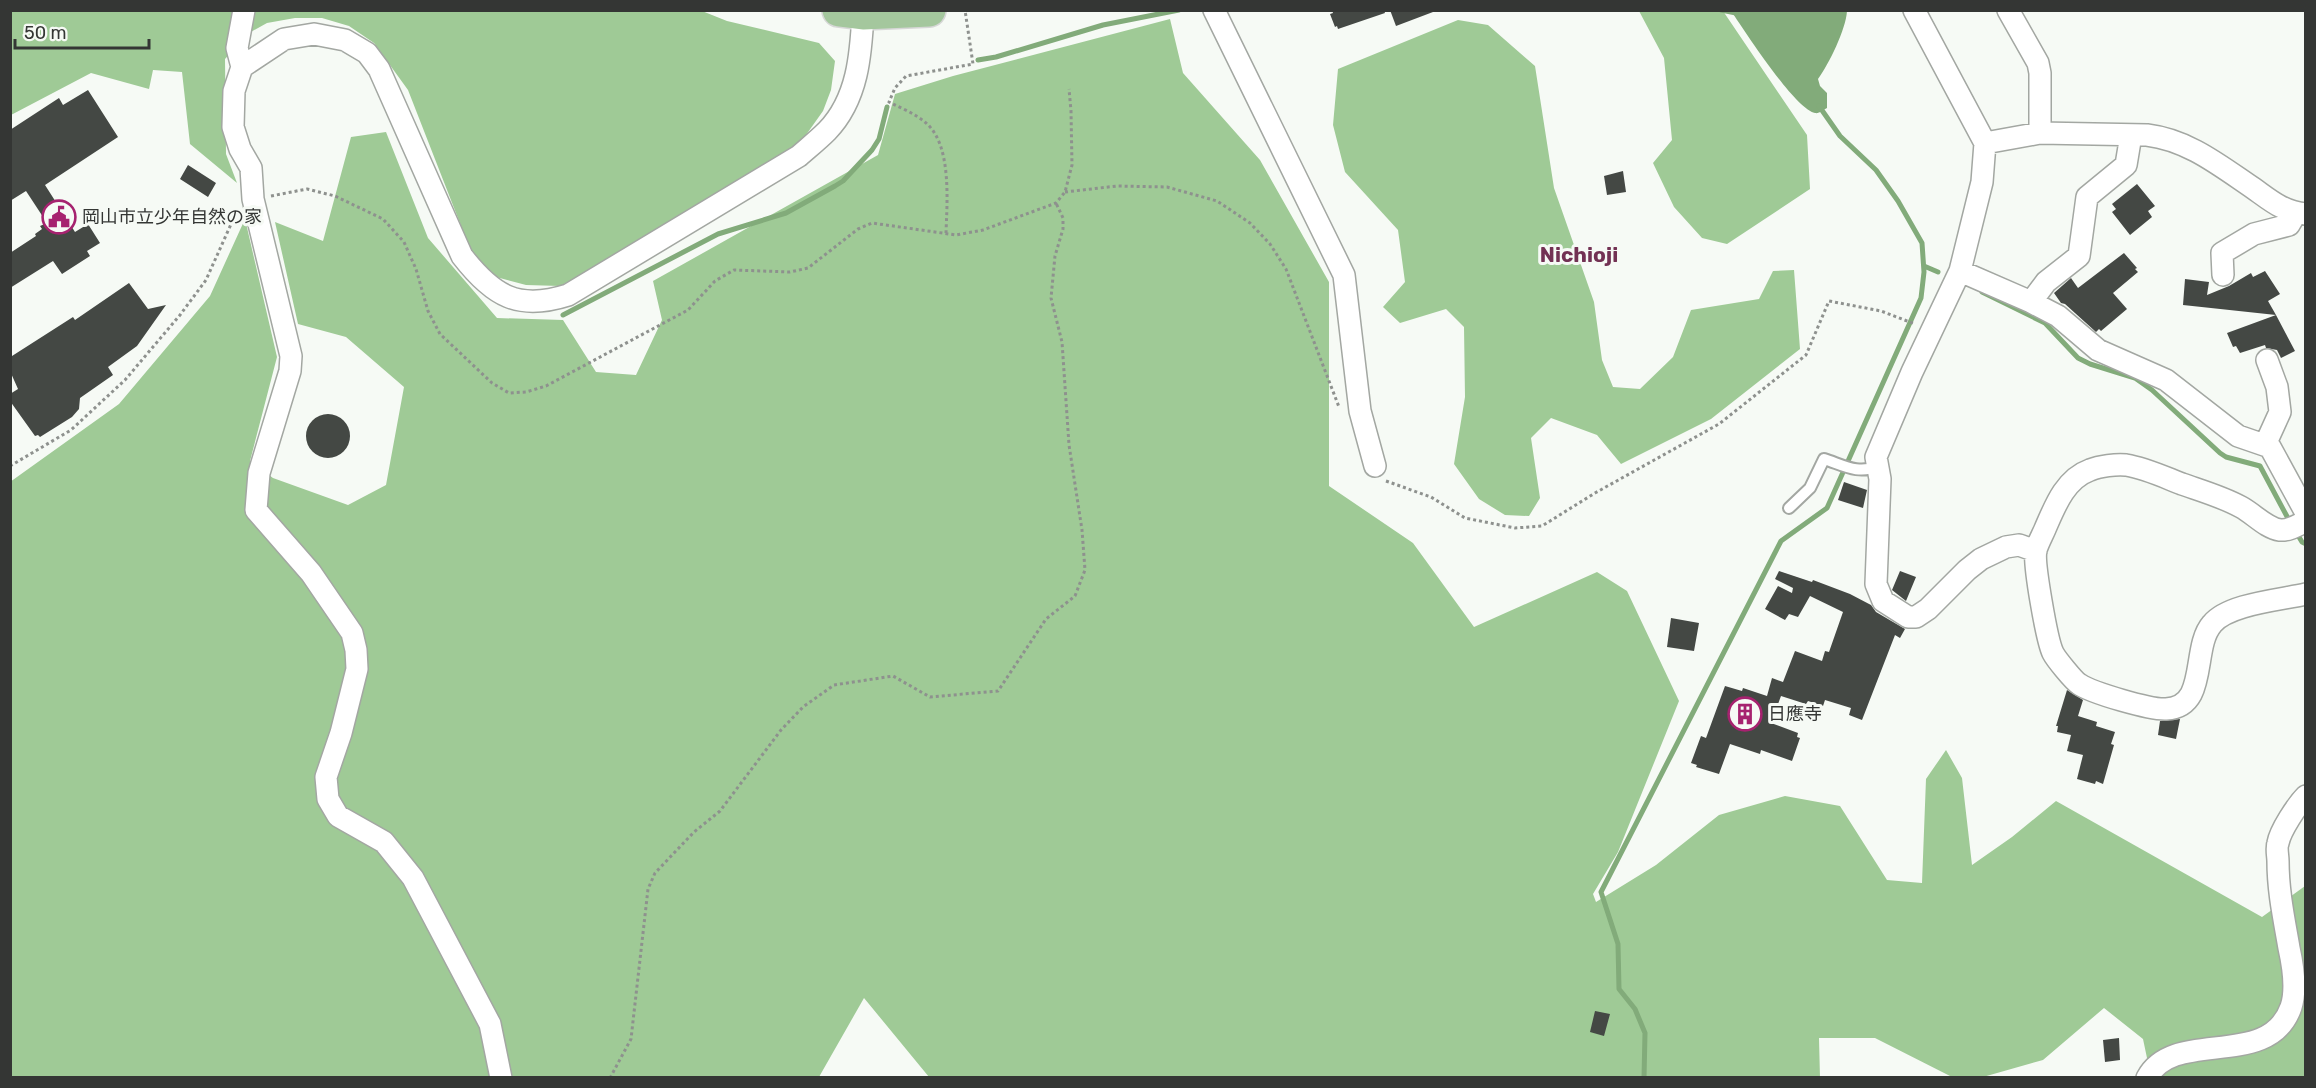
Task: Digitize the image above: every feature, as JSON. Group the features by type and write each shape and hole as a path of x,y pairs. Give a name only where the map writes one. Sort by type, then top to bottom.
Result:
{"main road":[{"path":"851,12 929,10"}],"street":[{"path":"244,10 237,48 242,67 234,91 233,127 240,149 251,168 253,199 291,356 290,371 259,473 256,510 311,573 352,633 357,669 341,732 326,777 328,799 338,816 384,842 413,878 490,1024 501,1077"},
{"path":"1214,10 1344,275 1360,411 1375,466"},
{"path":"1914,10 1985,143 1982,182 1960,271 1912,372 1876,457 1880,479 1876,584 1883,601 1908,617 1916,617 1928,609 1981,559 2012,546 2019,545 2036,550"},
{"path":"2008,10 2038,63 2040,133"},
{"path":"242,67 284,39 314,34 345,40 366,53 379,69 462,256 479,278 502,295 522,301 549,301 568,295 799,156 828,130 843,107 856,79 861,50 851,12"},
{"path":"1985,143 2040,133 2163,137 2190,147 2278,207 2301,214"},
{"path":"2031,302 2046,282 2079,256 2087,197 2126,165 2131,135"},
{"path":"2223,275 2223,253 2254,234 2289,225 2301,214"},
{"path":"1960,271 2058,316 2098,350 2166,380 2238,436 2270,447 2300,522 2282,531 2272,528 2240,506 2140,468 2125,465 2090,470 2073,479 2054,509 2036,550 2039,587 2053,653 2079,684 2130,704 2166,709 2182,705 2193,693 2205,636 2212,623 2242,606 2306,594"},
{"path":"2265,445 2280,412 2277,387 2267,360"},
{"path":"2147,1077 2153,1066 2172,1056 2235,1046 2266,1038 2284,1021 2291,1006 2293,966 2278,890 2278,843 2299,802 2306,796"}],"lane":[{"path":"1789,508 1810,488 1824,459 1857,471 1869,470 1878,466"}],"path":[{"path":"946,233 947,194 942,150 935,134 926,123 889,102 895,88 906,76 973,64 965,10"},
{"path":"10,466 71,430 125,380 180,315 206,280 240,202 307,189 335,196 383,219 404,242 416,269 428,311 440,334 492,383 509,393 526,392 546,386 688,310 715,280 734,270 790,272 808,268 858,229 872,223 956,236 983,230 1056,203 1065,192 1072,165 1069,89"},
{"path":"1065,192 1117,186 1167,187 1217,201 1250,223 1269,244 1286,269 1339,409"},
{"path":"609,1077 631,1039 648,889 655,873 694,832 720,811 781,730 803,707 834,685 893,676 930,697 998,691 1046,619 1074,596 1085,570 1082,530 1069,445 1062,342 1051,298 1055,256 1063,229 1063,218 1056,203"},
{"path":"1375,466 1388,483 1431,497 1465,518 1515,528 1542,526 1595,492 1629,476 1728,417 1806,355 1829,301 1881,311 1918,325"}],"shaded area":[{"path":"11,11 702,11 727,21 819,43 835,61 831,90 823,111 801,142 609,260 560,286 526,285 496,277 472,254 408,90 374,43 349,26 322,18 295,18 267,23 249,33 225,59 226,154 237,183 190,144 182,72 153,70 149,89 91,73 11,115"},
{"path":"1639,11 1723,11 1807,135 1810,189 1727,244 1702,238 1674,207 1653,163 1672,140 1664,58"},
{"path":"1731,11 1847,11 1844,27 1836,46 1818,79 1820,86 1827,93 1827,108 1815,113 1795,98 1770,68"},
{"path":"1170,19 1183,73 1260,160 1329,282 1329,486 1413,543 1474,627 1597,572 1627,591 1679,701 1618,852 1593,894 1596,902 1656,865 1719,815 1785,796 1840,806 1887,880 1922,883 1926,779 1946,750 1962,778 1972,865 2012,837 2056,801 2262,917 2305,886 2305,1077 2151,1077 2143,1039 2104,1008 2043,1060 1983,1077 1952,1077 1875,1038 1819,1038 1820,1078 929,1077 864,998 819,1077 11,1077 10,482 119,404 210,296 245,219 277,357 250,461 273,478 348,505 386,485 404,387 346,337 298,324 275,222 323,241 351,137 386,132 428,238 497,318 563,320 596,372 636,375 662,320 653,281 878,155 895,94 953,76"},
{"path":"1458,20 1488,25 1535,66 1554,188 1594,302 1602,360 1613,387 1640,389 1673,357 1691,310 1759,299 1773,271 1794,270 1800,349 1711,419 1621,464 1597,435 1551,418 1531,438 1540,498 1529,516 1505,515 1479,499 1454,464 1465,397 1464,327 1446,309 1400,323 1383,307 1405,282 1398,230 1345,172 1333,125 1338,69"}],"building":[{"path":"1332,10 1384,10 1385,13 1338,29 1330,14 1333,13"},
{"path":"1390,10 1433,10 1433,12 1396,26"},
{"path":"88,90 118,137 45,185 75,232 88,224 100,243 87,251 90,256 62,274 53,261 10,288 10,253 36,236 35,234 42,229 40,226 47,223 26,191 10,201 10,130 59,98 63,105"},
{"path":"188,165 216,183 208,197 180,179"},
{"path":"1623,171 1626,192 1607,195 1604,176"},
{"path":"2137,184 2155,206 2148,211 2152,217 2130,235 2112,212 2116,209 2112,204"},
{"path":"2124,253 2138,272 2113,293 2127,309 2101,331 2099,329 2096,332 2061,303 2054,293 2071,278 2078,288"},
{"path":"2265,271 2280,294 2268,301 2276,315 2183,305 2185,279 2209,282 2207,295 2251,273 2253,277"},
{"path":"129,283 148,309 166,305 137,346 108,367 113,375 80,398 79,409 72,417 40,437 35,436 10,401 10,394 18,389 10,371 12,356 73,317 75,320"},
{"path":"2276,315 2295,351 2281,358 2277,350 2266,348 2265,345 2240,353 2236,346 2233,347 2227,333"},
{"path":"328,414 344,420 350,436 344,452 328,458 312,452 306,436 312,420"},
{"path":"1844,482 1867,490 1863,508 1838,500"},
{"path":"1779,571 1812,582 1813,580 1850,594 1871,605 1876,612 1905,629 1900,638 1895,635 1862,720 1849,715 1851,708 1825,700 1823,706 1808,701 1806,704 1781,696 1771,723 1798,733 1797,737 1800,738 1792,761 1761,750 1760,754 1730,744 1719,774 1696,767 1697,765 1691,763 1701,736 1706,738 1725,686 1742,691 1743,688 1767,696 1772,678 1783,682 1795,651 1822,661 1825,651 1829,652 1843,612 1810,596 1798,617 1789,614 1785,620 1765,609 1778,586 1792,593 1793,588 1775,579"},
{"path":"1900,571 1916,577 1906,601 1892,590"},
{"path":"1671,618 1699,623 1694,651 1667,647"},
{"path":"2067,690 2083,700 2078,716 2097,722 2096,726 2115,732 2111,744 2114,745 2103,784 2077,779 2083,755 2067,751 2071,735 2057,732 2058,726 2056,726"},
{"path":"2180,719 2176,739 2158,735 2160,721"},
{"path":"1595,1011 1610,1014 1604,1036 1590,1032"},
{"path":"2119,1038 2120,1060 2105,1062 2103,1040"}],"waterway":[{"path":"978,60 996,57 1103,25 1179,10"},
{"path":"1721,10 1736,13"},
{"path":"1644,1078 1645,1033 1635,1009 1619,989 1618,944 1601,892 1781,541 1827,508 1921,298 1924,272 1922,243 1898,201 1876,170 1840,136 1819,106"},
{"path":"563,315 718,234 786,213 843,181 872,150 879,139 887,107"},
{"path":"1924,266 1938,272"},
{"path":"1982,292 2045,323 2078,358 2135,378 2152,390 2226,457 2260,466 2291,524"},
{"path":"2296,532 2306,544"}],"place":[{"name":"岡山市立少年自然の家","path":"59,217"},
{"name":"日應寺","path":"1745,714"}],"district":[{"name":"Nichioji","path":"1579,255"}]}
